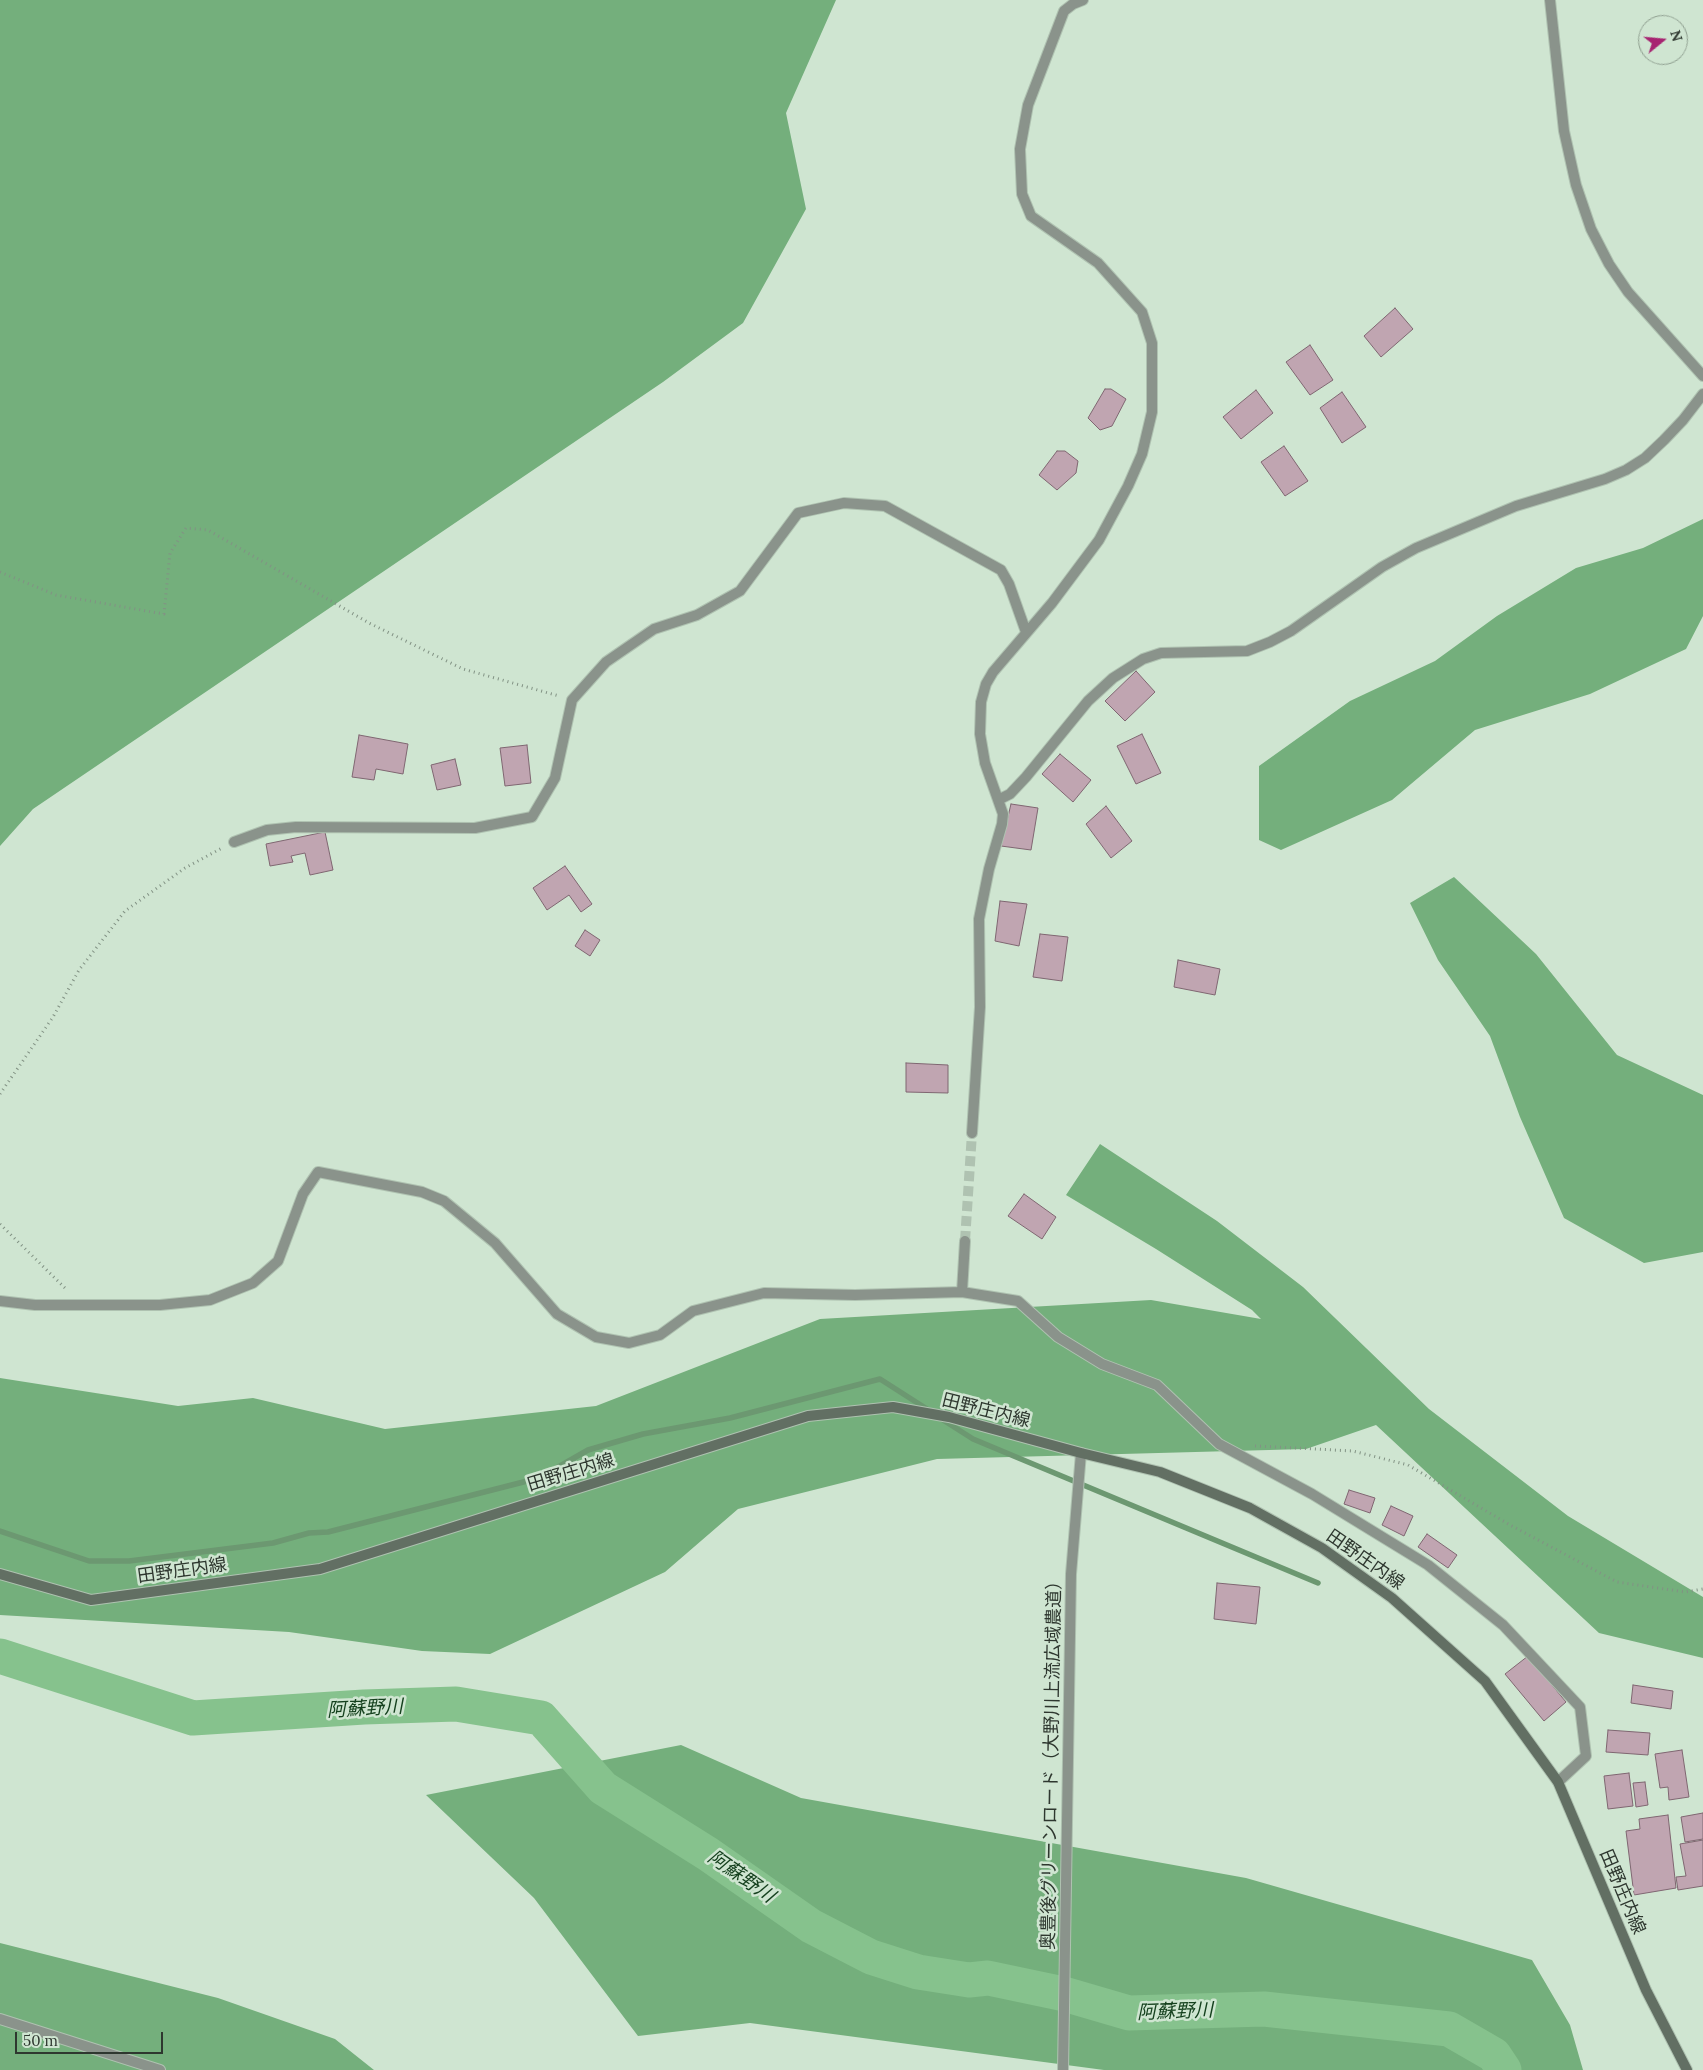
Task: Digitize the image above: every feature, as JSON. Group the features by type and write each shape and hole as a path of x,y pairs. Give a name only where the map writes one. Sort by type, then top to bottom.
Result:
{"main road":[{"name":"田野庄内線","path":"0,1574 91,1600 320,1569 808,1416 893,1407 949,1417 1160,1472 1250,1508 1322,1548 1392,1598 1485,1681 1558,1782 1646,1990 1686,2070"}],"street":[{"path":"972,1133 980,1007 980,919 988,869 1002,824 1002,814 985,763 980,734 981,702 986,684 993,672 1071,580 1099,540 1128,486 1142,454 1152,412 1152,343 1142,312 1098,263 1031,216 1022,194 1020,149 1028,105 1064,12 1073,4 1083,0"},
{"path":"1550,0 1558,85 1567,150 1579,198 1591,229 1609,264 1628,292 1703,376"},
{"path":"998,800 1010,794 1026,778 1088,701 1112,678 1143,659 1162,653 1247,651 1270,642 1291,631 1382,567 1416,548 1516,506 1605,479 1626,470 1646,458 1683,420 1703,394"},
{"path":"234,842 266,830 296,827 475,828 532,817 555,778 572,700 606,662 654,629 697,615 740,591 798,513 844,503 885,506 1001,570 1009,584 1026,632"},
{"path":"0,1302 35,1305 160,1305 210,1300 253,1283 278,1261 303,1194 318,1172 422,1192 444,1201 495,1243 557,1314 596,1337 629,1343 660,1335 693,1311 764,1293 855,1296 962,1292 1018,1301 1058,1337 1102,1364 1157,1385 1219,1444 1312,1494 1428,1565 1503,1625 1580,1707 1586,1756 1558,1782"},
{"path":"962,1292 965,1241"},
{"name":"奥豊後グリーンロード（大野川上流広域農道）","path":"1063,2070 1071,1574 1082,1453"},
{"path":"0,2020 160,2070"}],"path":[{"path":"0,572 56,595 164,614 170,553 186,528 208,530 369,623 463,668 572,700"},
{"path":"0,1094 53,1017 79,970 125,911 185,868 234,842"},
{"path":"0,1224 82,1305"},
{"path":"1248,1445 1353,1451 1408,1465 1510,1525 1617,1582 1685,1592 1703,1589"}],"green space":[{"path":"0,0 836,0 786,113 806,209 743,323 663,382 33,809 0,846"},
{"path":"1703,519 1703,616 1686,649 1590,694 1475,730 1392,800 1281,850 1259,840 1259,766 1350,701 1435,661 1497,616 1576,568 1643,548"},
{"path":"1454,877 1536,954 1617,1055 1703,1095 1703,1252 1644,1263 1564,1218 1520,1117 1490,1036 1438,960 1410,903"},
{"path":"1100,1144 1217,1221 1303,1287 1429,1409 1568,1516 1703,1597 1703,1658 1599,1633 1376,1425 1306,1449 937,1459 738,1509 665,1572 490,1654 422,1651 289,1632 0,1615 0,1378 178,1406 253,1398 385,1429 596,1406 820,1319 1151,1300 1261,1319 1252,1310 1066,1195"},
{"path":"681,1745 801,1798 1246,1878 1532,1960 1570,2025 1583,2070 1104,2070 750,2023 638,2036 534,1898 426,1795"},
{"path":"0,1943 218,1998 335,2039 374,2070 0,2070"}],"building":[{"path":"1395,308 1413,329 1381,357 1364,336"},
{"path":"1310,345 1333,380 1310,395 1286,362"},
{"path":"1105,389 1111,389 1126,399 1112,426 1100,430 1088,418"},
{"path":"1256,390 1273,413 1241,439 1223,417"},
{"path":"1342,392 1366,427 1342,443 1320,408"},
{"path":"1284,446 1308,481 1285,496 1261,462"},
{"path":"1057,451 1065,451 1078,461 1076,473 1057,490 1039,475"},
{"path":"1136,671 1155,692 1125,721 1105,701"},
{"path":"1142,734 1161,773 1136,784 1117,746"},
{"path":"359,735 408,744 403,774 376,769 374,780 352,777"},
{"path":"527,745 531,783 505,786 500,748"},
{"path":"1060,754 1091,780 1073,802 1042,774"},
{"path":"455,759 461,785 437,790 431,765"},
{"path":"1011,804 1038,808 1031,850 1001,846"},
{"path":"1106,806 1132,841 1111,858 1086,824"},
{"path":"325,832 333,870 310,875 305,853 291,856 293,862 270,866 266,844"},
{"path":"565,866 592,904 581,912 569,895 547,910 533,888"},
{"path":"1000,901 1027,904 1019,946 995,941"},
{"path":"585,930 600,940 590,956 575,946"},
{"path":"1040,934 1068,937 1062,981 1033,977"},
{"path":"1178,960 1220,969 1215,995 1174,987"},
{"path":"906,1063 948,1065 948,1093 906,1092"},
{"path":"1024,1194 1056,1217 1042,1239 1008,1216"},
{"path":"1349,1490 1375,1498 1370,1513 1344,1504"},
{"path":"1391,1506 1413,1516 1404,1536 1382,1525"},
{"path":"1427,1534 1457,1555 1448,1568 1418,1547"},
{"path":"1217,1583 1260,1587 1256,1624 1214,1619"},
{"path":"1528,1656 1566,1702 1544,1721 1505,1674"},
{"path":"1633,1685 1673,1691 1671,1709 1631,1703"},
{"path":"1608,1730 1650,1733 1648,1755 1606,1752"},
{"path":"1682,1750 1689,1797 1669,1800 1668,1787 1660,1788 1655,1754"},
{"path":"1629,1773 1633,1806 1608,1809 1604,1776"},
{"path":"1645,1782 1648,1805 1636,1807 1633,1783"},
{"path":"1703,1813 1703,1839 1685,1842 1681,1817"},
{"path":"1668,1815 1676,1888 1634,1895 1626,1831 1640,1829 1639,1819"},
{"path":"1703,1840 1703,1886 1678,1890 1676,1877 1686,1876 1680,1844"}],"waterway":[{"path":"0,1531 89,1561 129,1561 273,1543 309,1533 328,1532 539,1478 588,1450 643,1434 730,1418 880,1379 930,1411"},
{"path":"940,1418 973,1439 1318,1583"},
{"name":"阿蘇野川","path":"0,1656 193,1718 364,1707 456,1704 541,1718 603,1788 708,1854 811,1926 871,1957 918,1972 969,1980 988,1978 1064,1994 1129,2013 1264,2009 1449,2029 1494,2055 1504,2070"}],"tunnel":[{"path":"965,1241 972,1133"}]}
